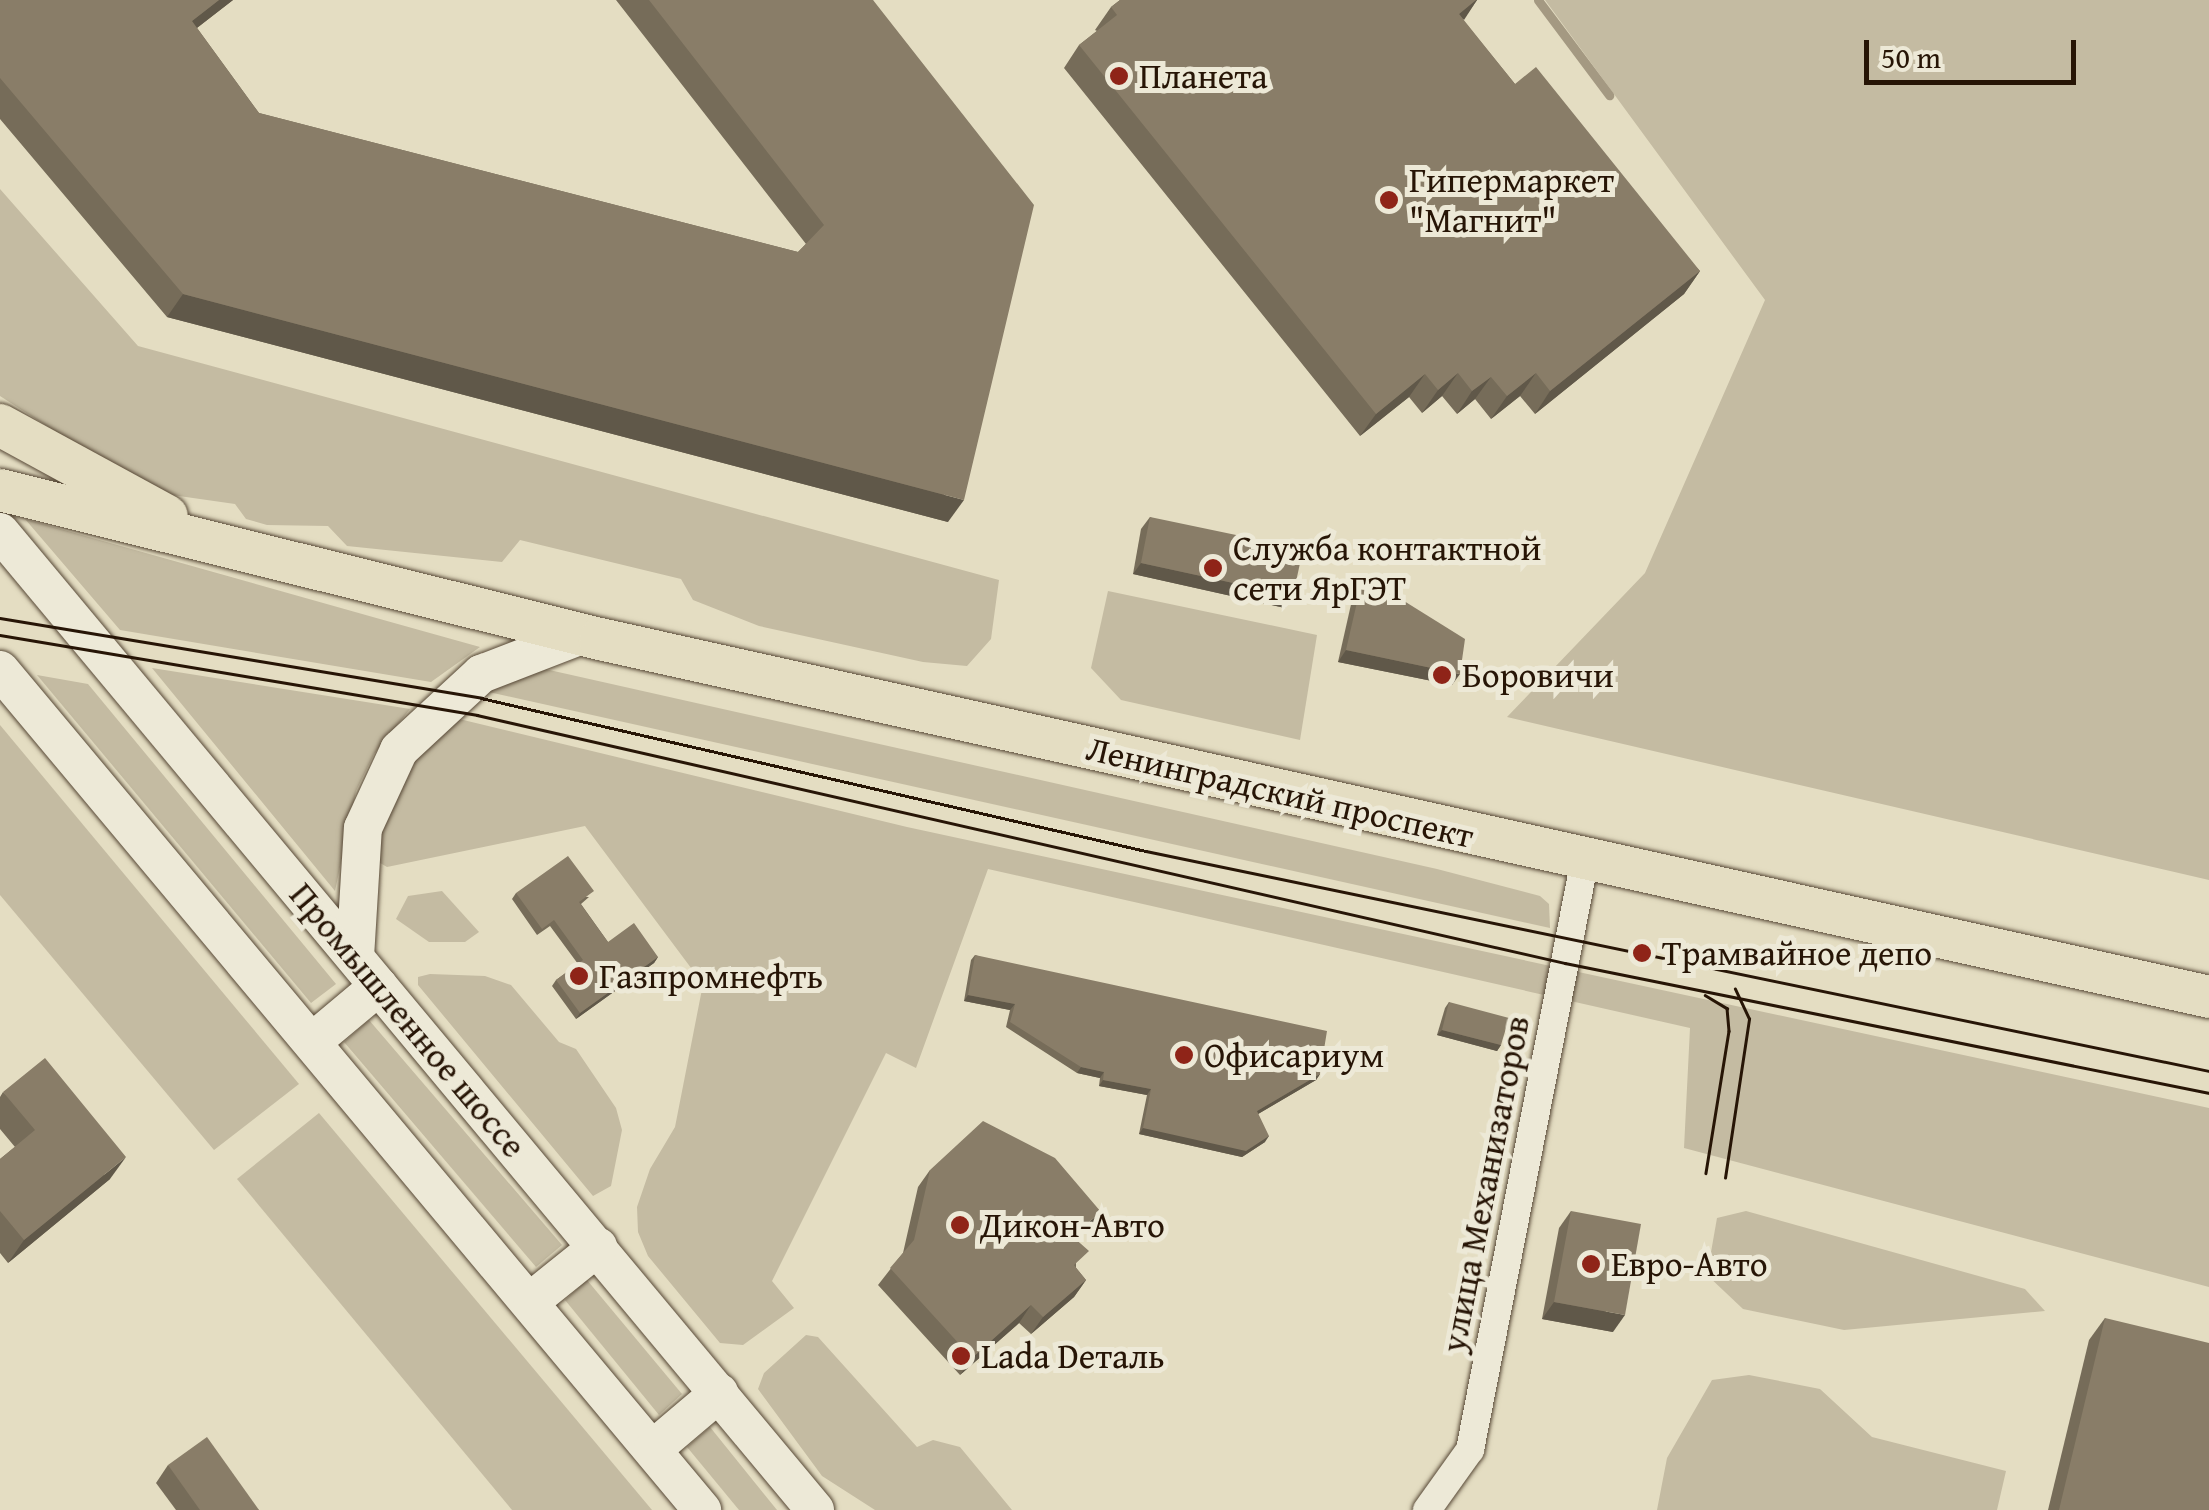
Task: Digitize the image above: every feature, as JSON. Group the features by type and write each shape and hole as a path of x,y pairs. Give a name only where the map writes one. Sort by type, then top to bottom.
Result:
{"main road":[{"name":"Ленинградский проспект","path":"0,426 152,510 352,580"},
{"name":"Ленинградский проспект","path":"0,490 582,635 2209,998"},
{"name":"Промышленное шоссе","path":"0,532 814,1510"},
{"path":"312,1042 367,972 363,828 400,750 481,674 582,635"},
{"path":"0,670 532,1300 702,1510"},
{"path":"532,1300 598,1247"},
{"path":"652,1449 719,1393"}],"street":[{"name":"улица Механизаторов","path":"1427,1510 1470,1450 1585,859"}],"shaded area":[{"path":"1545,0 2209,0 2209,880 1507,717 1645,573 1765,300"},
{"path":"0,189 138,346 999,580 991,639 967,666 923,662 759,626 693,600 681,579 520,540 502,562 347,546 328,526 267,525 246,519 235,504 172,495 89,453 0,396"},
{"path":"25,519 480,647 431,682 120,630"},
{"path":"1108,591 1317,635 1300,740 1121,700 1091,668"},
{"path":"527,665 1437,869 1540,896 1549,904 1550,928 484,691"},
{"path":"152,668 410,709 374,754 356,791 335,891"},
{"path":"37,675 88,684 336,984 311,1003"},
{"path":"455,718 907,827 2209,1108 2209,1287 1684,1148 1690,1028 988,869 916,1068 886,1053 772,1281 794,1308 743,1345 720,1343 648,1256 638,1232 637,1207 650,1169 675,1127 703,984 585,826 387,867 375,860 385,811 402,774"},
{"path":"0,725 299,1084 214,1150 0,895"},
{"path":"442,891 479,932 465,942 429,942 396,919 408,896"},
{"path":"485,976 511,985 559,1042 576,1049 616,1108 622,1130 611,1186 593,1196 418,985 418,977"},
{"path":"369,1020 562,1245 536,1267 344,1042"},
{"path":"319,1113 652,1510 512,1510 237,1179"},
{"path":"1746,1211 2025,1289 2045,1311 1844,1330 1743,1309 1707,1275 1717,1218"},
{"path":"587,1280 682,1394 659,1415 565,1300"},
{"path":"806,1335 818,1337 917,1447 933,1440 960,1447 1012,1510 875,1510 822,1476 758,1389 764,1373"},
{"path":"1749,1375 1820,1389 1872,1437 2006,1471 1997,1510 1657,1510 1667,1458 1712,1380"},
{"path":"710,1427 777,1510 739,1510 687,1447"}],"building":[{"path":"0,0 219,0 192,21 259,113 798,252 824,225 649,0 873,0 1034,205 964,500 183,294 0,78"},
{"name":"Гипермаркет \"Магнит\"","path":"1120,0 1476,0 1459,14 1515,84 1536,67 1700,271 1550,391 1536,373 1507,396 1491,377 1472,391 1458,373 1438,390 1425,374 1376,414 1079,45 1117,15 1111,7"},
{"name":"Служба контактной сети ЯрГЭТ","path":"1150,517 1303,549 1293,596 1141,563"},
{"path":"1360,589 1396,596 1465,639 1460,674 1346,650"},
{"path":"568,856 594,891 579,902 608,942 634,923 658,957 580,1013 556,980 583,960 554,920 542,929 516,893"},
{"name":"Офисариум","path":"975,955 1327,1031 1320,1074 1257,1111 1269,1136 1246,1151 1143,1128 1151,1089 1103,1080 1104,1072 1081,1067 1010,1022 1015,1004 968,995"},
{"path":"1449,1002 1509,1018 1501,1045 1442,1030"},
{"path":"45,1058 126,1157 24,1240 0,1211 0,1159 35,1130 3,1092"},
{"path":"983,1121 1055,1158 1101,1212 1072,1236 1089,1251 1074,1265 1086,1280 1043,1317 1031,1305 972,1358 890,1268 914,1240 930,1170"},
{"path":"1571,1211 1641,1224 1625,1315 1554,1302"},
{"path":"2105,1318 2209,1343 2209,1510 2059,1510"},
{"path":"207,1437 259,1510 200,1510 168,1465"}],"waterway":[{"path":"1538,0 1609,95"}],"tram line":[{"path":"0,618 481,698 1146,851 2209,1071"},
{"path":"0,635 477,715 1565,963 2209,1093"},
{"path":"1725,1178 1749,1019 1735,989"},
{"path":"1705,995 1727,1008 1729,1031 1706,1173"}],"place":[{"name":"Планета","path":"1119,76"},
{"name":"Гипермаркет \"Магнит\"","path":"1389,200"},
{"name":"Служба контактной сети ЯрГЭТ","path":"1213,568"},
{"name":"Боровичи","path":"1442,675"},
{"name":"Трамвайное депо","path":"1642,953"},
{"name":"Газпромнефть","path":"579,976"},
{"name":"Офисариум","path":"1184,1055"},
{"name":"Дикон-Авто","path":"960,1225"},
{"name":"Евро-Авто","path":"1591,1264"},
{"name":"Lada Dеталь","path":"961,1356"}]}
